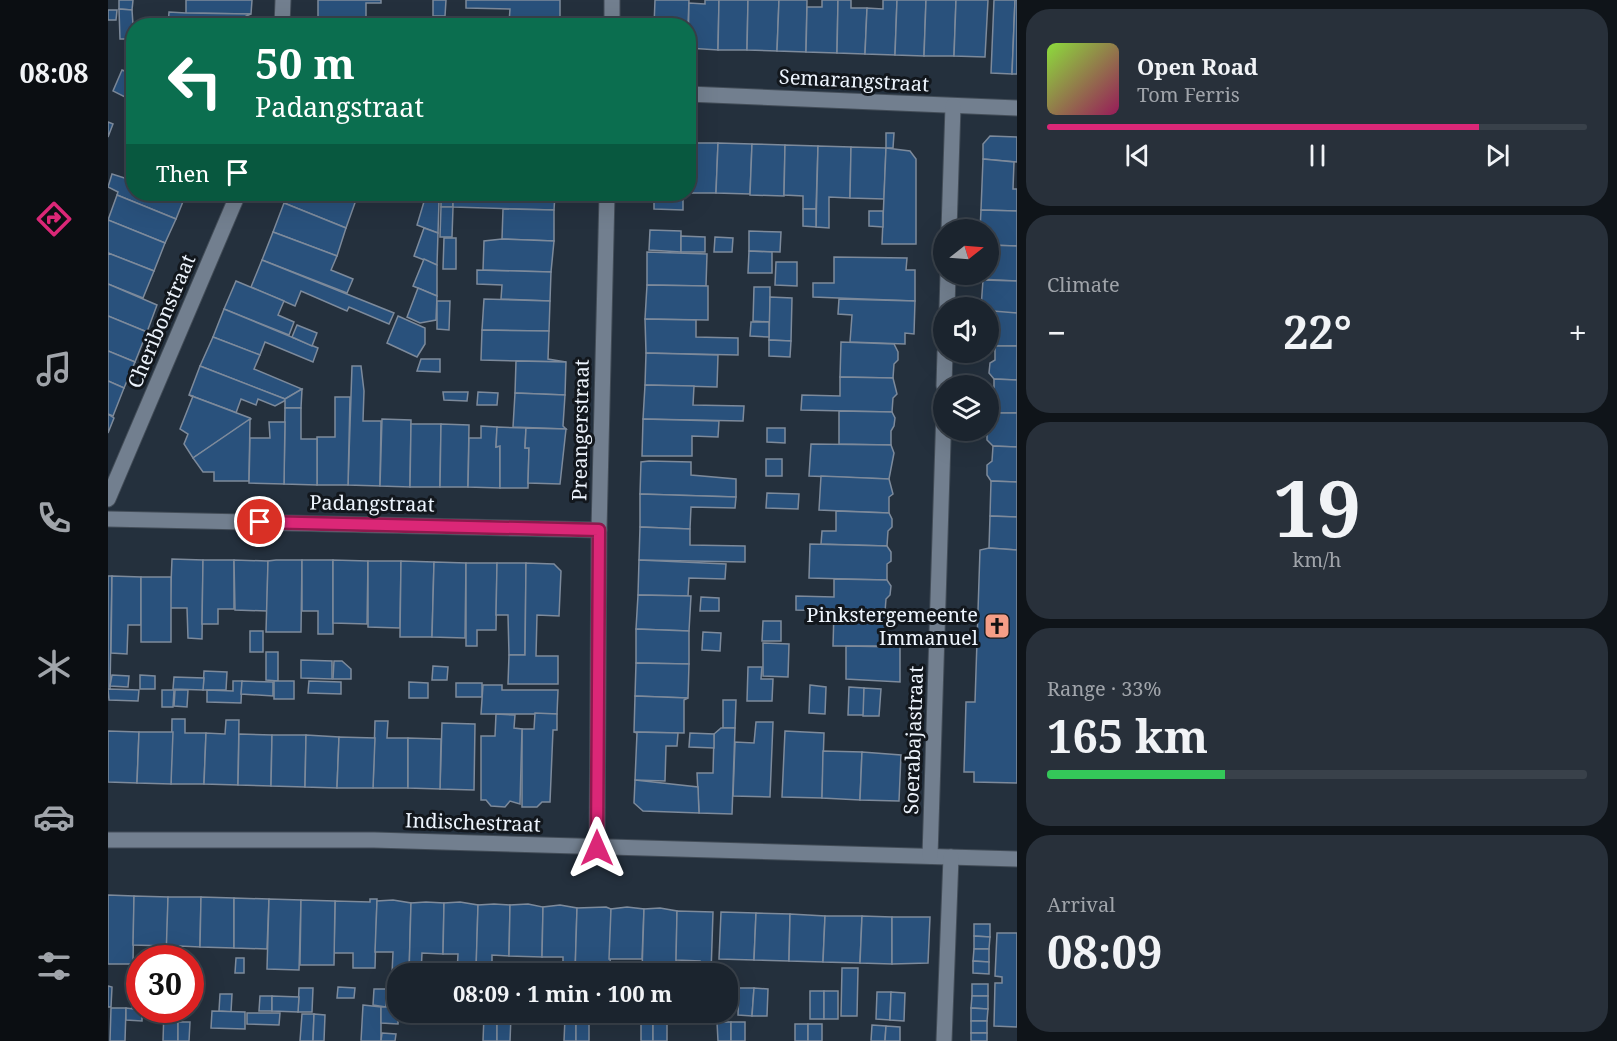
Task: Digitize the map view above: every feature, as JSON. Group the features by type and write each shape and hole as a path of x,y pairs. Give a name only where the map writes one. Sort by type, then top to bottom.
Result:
{"street":[{"path":"282,18 283,0"},
{"path":"612,0 612,18"},
{"name":"Semarangstraat","path":"696,94 1017,108"},
{"path":"949,219 953,106"},
{"name":"Cheribonstraat","path":"108,499 235,201"},
{"name":"Preangerstraat","path":"597,848 599,530 607,201"},
{"name":"Soerabajastraat","path":"930,856 943,441"},
{"name":"Padangstraat","path":"108,519 599,530"},
{"name":"Indischestraat","path":"108,840 374,840 1017,859"},
{"path":"944,1041 951,857"}],"building":[{"path":"119,0 133,0 132,10 119,9"},
{"path":"186,0 252,0 251,14 186,13"},
{"path":"318,0 381,0 381,3 366,3 366,17 393,18 318,18"},
{"path":"433,0 446,0 445,16 433,16"},
{"path":"466,0 560,0 560,18 509,18 510,9 466,8"},
{"path":"655,0 689,0 688,18 654,18"},
{"path":"705,0 719,0 718,50 696,49 696,18 689,18 689,3 705,4"},
{"path":"719,0 748,0 747,50 718,50"},
{"path":"748,0 779,0 777,51 747,50"},
{"path":"779,0 807,0 806,52 777,51"},
{"path":"822,0 838,0 837,53 806,52 807,7 822,7"},
{"path":"838,0 851,0 851,8 867,8 865,54 837,53"},
{"path":"883,0 897,0 895,55 865,54 867,8 883,9"},
{"path":"897,0 926,0 924,56 895,55"},
{"path":"926,0 956,0 954,56 924,56"},
{"path":"956,0 988,0 985,57 954,56"},
{"path":"994,0 1015,0 1012,74 991,73"},
{"path":"1015,0 1017,0 1017,74 1012,74"},
{"path":"119,9 132,10 133,18 126,18 126,39 120,39"},
{"path":"108,10 117,10 116,20 108,20"},
{"path":"169,12 251,14 246,18 169,18"},
{"path":"122,70 126,72 125,97 113,91"},
{"path":"108,122 113,124 108,137"},
{"path":"886,133 894,133 893,148 886,148"},
{"path":"990,136 1017,137 1017,162 983,159 983,144"},
{"path":"696,143 718,143 716,193 696,193"},
{"path":"718,143 752,144 750,194 716,193"},
{"path":"752,144 785,145 784,196 750,195"},
{"path":"785,145 818,146 816,209 803,209 803,196 784,195"},
{"path":"818,146 851,147 850,198 829,197 829,228 816,227"},
{"path":"851,147 886,148 884,199 850,198"},
{"path":"886,148 910,151 916,159 916,244 882,244"},
{"path":"983,159 1014,162 1013,189 1017,189 1017,211 981,210"},
{"path":"112,174 126,178 126,199 117,195 118,192 108,187"},
{"path":"117,195 126,199 126,201 132,201 176,219 165,243 108,220"},
{"path":"132,201 183,201 176,219"},
{"path":"285,201 356,201 346,228 284,203"},
{"path":"424,201 439,201 438,233 417,225"},
{"path":"441,201 453,201 453,207 441,207"},
{"path":"453,201 555,201 554,210 453,207"},
{"path":"654,201 683,201 683,210 654,209"},
{"path":"284,203 346,228 337,256 273,232"},
{"path":"441,207 453,207 452,237 440,237"},
{"path":"503,209 554,210 554,241 502,239"},
{"path":"803,209 816,209 816,227 803,226"},
{"path":"981,210 1017,211 1017,246 999,245 999,219 981,219"},
{"path":"869,211 883,211 883,227 869,226"},
{"path":"108,220 165,243 154,271 108,253"},
{"path":"424,228 438,233 437,265 414,256"},
{"path":"650,230 681,231 681,252 649,250"},
{"path":"749,231 781,232 780,252 749,251"},
{"path":"273,232 337,256 331,270 353,279 347,293 262,260"},
{"path":"681,236 705,237 705,252 681,252"},
{"path":"715,237 733,238 732,252 714,252"},
{"path":"444,238 456,238 456,269 443,269"},
{"path":"502,239 554,241 551,272 483,270 484,241"},
{"path":"999,245 1017,246 1017,281 999,280"},
{"path":"749,251 772,252 772,273 748,273"},
{"path":"647,252 707,254 706,286 647,285"},
{"path":"108,253 154,271 143,298 108,284"},
{"path":"834,257 907,258 906,270 915,270 915,301 813,297 813,283 834,283"},
{"path":"424,259 437,265 437,296 413,286"},
{"path":"262,260 394,313 389,324 349,307 347,311 301,291 295,306 251,287"},
{"path":"776,262 797,262 797,286 775,285"},
{"path":"477,270 551,272 550,301 501,299 502,285 477,284"},
{"path":"999,280 1017,281 1017,313 999,313 999,297 982,297 983,285 999,285"},
{"path":"236,281 284,301 278,315 294,322 289,335 224,309"},
{"path":"108,284 157,305 147,332 108,316"},
{"path":"647,285 708,286 708,320 645,319"},
{"path":"754,287 770,287 770,322 753,321"},
{"path":"418,288 437,296 436,320 420,323 407,317"},
{"path":"770,297 792,298 791,341 769,340"},
{"path":"484,299 550,301 549,331 482,330"},
{"path":"839,299 915,301 914,334 905,333 905,344 850,342 852,315 838,314"},
{"path":"437,301 450,301 449,330 437,329"},
{"path":"224,309 318,348 313,362 265,342 260,355 213,337"},
{"path":"999,312 1017,313 1017,346 999,346"},
{"path":"108,316 147,332 135,362 108,351"},
{"path":"398,316 425,328 425,344 417,357 387,343"},
{"path":"645,319 696,320 696,337 738,338 738,355 646,353"},
{"path":"751,322 769,322 769,337 750,336"},
{"path":"297,325 317,333 312,346 292,337"},
{"path":"482,330 549,331 548,359 566,362 481,360"},
{"path":"213,337 260,355 254,369 302,389 285,399 200,366"},
{"path":"769,340 791,341 790,357 769,356"},
{"path":"841,342 894,344 898,352 898,360 894,364 893,378 840,377"},
{"path":"999,346 1017,346 1017,380 999,379 999,375 989,373 990,363 999,363"},
{"path":"108,351 135,362 124,388 108,381"},
{"path":"646,353 718,355 717,387 645,385"},
{"path":"421,359 440,359 440,372 417,371"},
{"path":"516,361 566,362 565,395 515,393"},
{"path":"200,366 286,400 275,406 258,399 256,405 241,399 236,413 189,395"},
{"path":"352,366 361,366 364,391 363,421 381,421 380,486 348,485"},
{"path":"840,377 893,378 897,394 893,398 892,412 801,410 802,395 840,396"},
{"path":"999,379 1017,380 1017,413 999,413"},
{"path":"108,381 124,388 113,416 108,414"},
{"path":"645,385 694,386 693,405 744,406 743,421 643,419"},
{"path":"302,389 301,408 285,408 285,399"},
{"path":"443,392 468,392 467,401 444,400"},
{"path":"478,392 498,393 497,405 477,405"},
{"path":"515,393 565,395 563,426 566,429 513,427"},
{"path":"193,396 251,419 193,458 184,444 188,434 180,429"},
{"path":"335,397 350,397 348,485 317,485 317,437 335,437"},
{"path":"285,408 301,408 301,439 317,439 317,485 284,484"},
{"path":"839,411 892,412 895,418 891,431 891,445 839,444"},
{"path":"999,413 1017,413 1017,447 993,446 988,441 999,441"},
{"path":"108,414 114,418 108,433"},
{"path":"250,419 249,481 214,481 214,472 203,472 193,458"},
{"path":"382,419 411,420 410,487 380,486"},
{"path":"643,419 719,421 718,437 692,436 692,456 642,456"},
{"path":"269,422 285,422 284,484 249,483 250,438 270,438"},
{"path":"411,424 441,424 440,487 410,487"},
{"path":"441,424 469,425 468,487 440,487"},
{"path":"481,426 497,427 496,447 500,446 500,488 468,487 469,438 481,438"},
{"path":"497,427 526,428 525,448 529,448 528,488 500,488 500,446 496,447"},
{"path":"526,428 566,429 560,484 528,483 529,448 525,448"},
{"path":"767,428 785,428 785,443 767,442"},
{"path":"811,444 891,445 894,453 889,479 809,476"},
{"path":"993,446 1017,447 1017,482 991,481 987,475 987,465 992,461"},
{"path":"766,459 782,459 782,476 766,476"},
{"path":"641,462 691,462 691,475 736,479 736,497 640,494"},
{"path":"821,476 889,479 893,494 889,497 889,513 819,510"},
{"path":"991,481 1017,482 1017,517 990,516"},
{"path":"767,493 799,494 798,509 766,508"},
{"path":"640,494 736,497 735,508 691,507 690,529 640,527"},
{"path":"836,511 889,513 892,527 888,531 887,546 821,544 822,531 836,531"},
{"path":"990,516 1017,517 1017,550 989,548"},
{"path":"640,527 690,529 690,545 745,546 745,562 639,560"},
{"path":"810,544 887,546 891,552 891,561 887,564 887,580 809,578"},
{"name":"Pinkstergemeente Immanuel","path":"989,548 1017,550 1017,783 974,782 974,772 964,772 966,702 975,702 980,550"},
{"path":"172,559 203,560 202,639 188,638 187,608 170,608"},
{"path":"203,560 234,560 234,609 218,609 218,624 202,624"},
{"path":"234,560 268,561 267,611 235,610"},
{"path":"302,560 301,632 266,632 268,561"},
{"path":"302,560 333,560 333,634 318,634 318,611 302,611"},
{"path":"333,560 368,561 367,624 333,623"},
{"path":"639,560 726,564 725,579 689,578 688,596 638,595"},
{"path":"368,561 401,561 400,628 368,627"},
{"path":"401,561 434,562 432,637 400,637"},
{"path":"434,562 466,563 465,638 432,637"},
{"path":"466,563 497,563 496,630 477,630 477,646 466,646"},
{"path":"497,563 526,563 525,655 509,655 508,615 496,615"},
{"path":"526,563 554,564 561,571 559,616 537,615 536,656 558,656 558,684 508,684 509,655 525,655"},
{"path":"108,576 112,576 110,689 108,689"},
{"path":"112,576 141,577 141,625 128,625 127,654 111,653"},
{"path":"141,577 171,577 171,642 141,642"},
{"path":"834,579 887,580 891,586 890,595 886,599 885,612 796,610 796,596 834,597"},
{"path":"638,595 691,596 689,631 636,629"},
{"path":"701,597 719,598 719,611 700,611"},
{"path":"834,611 885,612 889,620 885,646 833,646"},
{"path":"763,621 781,621 781,641 762,641"},
{"path":"636,629 689,631 689,664 636,663"},
{"path":"250,631 263,631 263,652 250,652"},
{"path":"703,632 721,633 720,651 702,650"},
{"path":"763,643 789,644 788,677 763,676"},
{"path":"846,646 900,647 900,682 846,679"},
{"path":"266,652 278,652 278,681 266,680"},
{"path":"301,660 332,661 332,679 301,678"},
{"path":"334,661 342,661 351,669 351,679 333,679"},
{"path":"636,663 689,664 688,698 635,696"},
{"path":"433,666 448,667 447,680 432,680"},
{"path":"748,667 762,667 761,679 773,679 772,701 747,701"},
{"path":"204,671 227,672 226,690 203,690"},
{"path":"112,675 129,676 128,687 110,686"},
{"path":"140,675 155,676 155,689 140,689"},
{"path":"174,677 204,678 203,690 173,689"},
{"path":"233,681 242,681 241,703 207,702 207,690 233,691"},
{"path":"242,681 273,682 273,696 241,694"},
{"path":"274,681 294,681 294,699 274,699"},
{"path":"309,681 341,682 341,694 308,693"},
{"path":"409,682 428,683 428,698 409,698"},
{"path":"456,683 482,683 482,697 456,697"},
{"path":"483,685 502,685 502,690 558,690 557,714 481,714"},
{"path":"810,685 826,687 825,714 809,713"},
{"path":"849,687 864,688 864,715 848,715"},
{"path":"864,688 881,689 879,716 863,716"},
{"path":"108,689 139,690 138,701 109,700"},
{"path":"162,690 174,690 173,707 162,707"},
{"path":"175,690 188,690 187,707 174,706"},
{"path":"635,696 688,698 684,700 684,733 634,732"},
{"path":"723,700 736,700 735,728 723,728"},
{"path":"535,713 557,714 557,730 553,730 550,802 542,802 537,807 522,807 522,729 534,729"},
{"path":"496,714 515,715 514,728 522,729 520,804 510,801 505,807 491,806 486,800 481,800 481,736 495,736"},
{"path":"172,719 185,719 185,733 206,733 204,784 171,784"},
{"path":"226,720 239,720 238,785 204,784 206,733 225,734"},
{"path":"375,721 388,721 387,738 408,738 408,788 373,788"},
{"path":"756,722 773,722 770,797 733,796 735,742 754,743"},
{"path":"442,723 475,724 474,790 440,789"},
{"path":"721,728 735,728 732,814 699,813 697,773 713,773 714,734"},
{"path":"108,731 139,732 137,783 108,782"},
{"path":"785,731 824,733 822,798 782,797"},
{"path":"139,732 173,732 171,784 137,783"},
{"path":"634,732 678,733 677,746 666,746 665,781 635,780 637,733"},
{"path":"690,733 714,734 714,748 689,747"},
{"path":"239,734 272,735 271,786 238,785"},
{"path":"272,735 306,735 305,787 271,786"},
{"path":"306,735 339,737 337,788 305,787"},
{"path":"339,737 375,738 373,788 337,788"},
{"path":"408,738 441,739 440,789 408,788"},
{"path":"823,751 862,752 860,800 822,798"},
{"path":"862,752 901,755 899,801 860,800"},
{"path":"635,780 698,787 699,813 643,811 634,803"},
{"path":"108,895 134,896 133,945 126,945 126,964 108,964"},
{"path":"134,896 168,897 167,945 133,945"},
{"path":"168,897 201,897 200,945 166,945"},
{"path":"201,897 234,898 234,948 200,945"},
{"path":"234,898 269,899 267,949 234,948"},
{"path":"269,899 301,900 299,970 267,969"},
{"path":"370,899 377,899 375,968 353,968 353,953 334,953 335,901 370,902"},
{"path":"301,900 335,901 334,965 300,965"},
{"path":"393,900 411,903 409,963 392,963 393,952 375,952 377,901"},
{"path":"460,902 478,905 476,963 458,963 458,954 443,954 444,903"},
{"path":"411,903 444,903 443,954 422,953 422,963 409,963"},
{"path":"528,904 543,907 542,957 509,956 510,905"},
{"path":"478,905 510,905 509,956 492,955 492,963 476,963"},
{"path":"560,905 577,908 575,963 563,963 563,957 542,957 543,907"},
{"path":"606,907 611,909 610,963 575,963 577,908"},
{"path":"627,907 644,909 642,959 609,959 611,909"},
{"path":"660,908 677,911 676,963 642,963 644,909"},
{"path":"677,911 713,912 711,963 676,960"},
{"path":"721,912 756,913 754,960 719,959"},
{"path":"756,913 790,914 789,961 754,960"},
{"path":"790,914 825,916 823,962 789,961"},
{"path":"825,916 862,916 860,963 823,962"},
{"path":"862,916 892,917 892,964 860,963"},
{"path":"892,917 930,917 928,963 892,964"},
{"path":"974,924 990,924 990,937 974,936"},
{"path":"997,933 1017,933 1017,1027 994,1026 995,983 1002,983 1002,977 995,976"},
{"path":"974,936 990,937 989,949 974,949"},
{"path":"974,949 989,949 989,962 973,961"},
{"path":"236,958 244,958 244,973 235,973"},
{"path":"973,961 989,962 989,974 973,973"},
{"path":"842,968 858,968 857,1016 841,1016"},
{"path":"972,984 988,984 988,996 972,996"},
{"path":"108,986 112,987 111,1007 108,1007"},
{"path":"338,987 355,988 354,998 337,998"},
{"path":"299,988 313,988 312,1012 298,1012"},
{"path":"739,988 754,988 752,1016 738,1015"},
{"path":"754,988 768,989 767,1016 752,1016"},
{"path":"374,989 386,989 386,1007 373,1005"},
{"path":"810,991 824,991 824,1019 810,1019"},
{"path":"824,991 838,991 838,1019 824,1019"},
{"path":"877,992 891,992 890,1020 876,1019"},
{"path":"891,992 905,993 904,1021 890,1020"},
{"path":"220,994 232,994 231,1012 219,1011"},
{"path":"260,996 272,996 272,1011 259,1011"},
{"path":"272,996 299,997 298,1012 272,1011"},
{"path":"972,996 988,996 988,1009 971,1008"},
{"path":"363,1005 381,1007 381,1041 361,1041"},
{"path":"381,1007 387,1007 387,1023 398,1024 381,1023"},
{"path":"111,1008 126,1008 125,1041 110,1041"},
{"path":"971,1008 988,1009 987,1021 971,1021"},
{"path":"212,1011 245,1012 245,1029 211,1028"},
{"path":"247,1013 280,1013 279,1025 247,1024"},
{"path":"302,1014 314,1014 313,1041 300,1041"},
{"path":"314,1014 325,1015 324,1041 313,1041"},
{"path":"971,1021 987,1021 987,1033 971,1033"},
{"path":"745,1022 745,1041 731,1041 731,1023"},
{"path":"164,1023 178,1023 178,1041 163,1041"},
{"path":"178,1023 190,1023 189,1041 178,1041"},
{"path":"484,1023 497,1023 497,1041 483,1041"},
{"path":"497,1023 511,1023 510,1041 497,1041"},
{"path":"565,1023 576,1023 576,1041 564,1041"},
{"path":"576,1023 589,1023 589,1041 576,1041"},
{"path":"641,1023 653,1023 653,1041 641,1041"},
{"path":"653,1023 667,1023 667,1041 653,1041"},
{"path":"717,1023 731,1023 731,1041 718,1041"},
{"path":"795,1024 808,1024 808,1041 795,1041"},
{"path":"808,1024 822,1024 822,1041 808,1041"},
{"path":"872,1025 886,1026 885,1041 871,1041"},
{"path":"886,1026 900,1027 900,1041 885,1041"},
{"path":"382,1033 396,1034 395,1041 381,1041"},
{"path":"971,1033 987,1033 987,1041 971,1041"}],"place":[{"name":"Pinkstergemeente Immanuel","path":"997,626"}],"route":[{"path":"260,522 599,530 597,848"}]}
